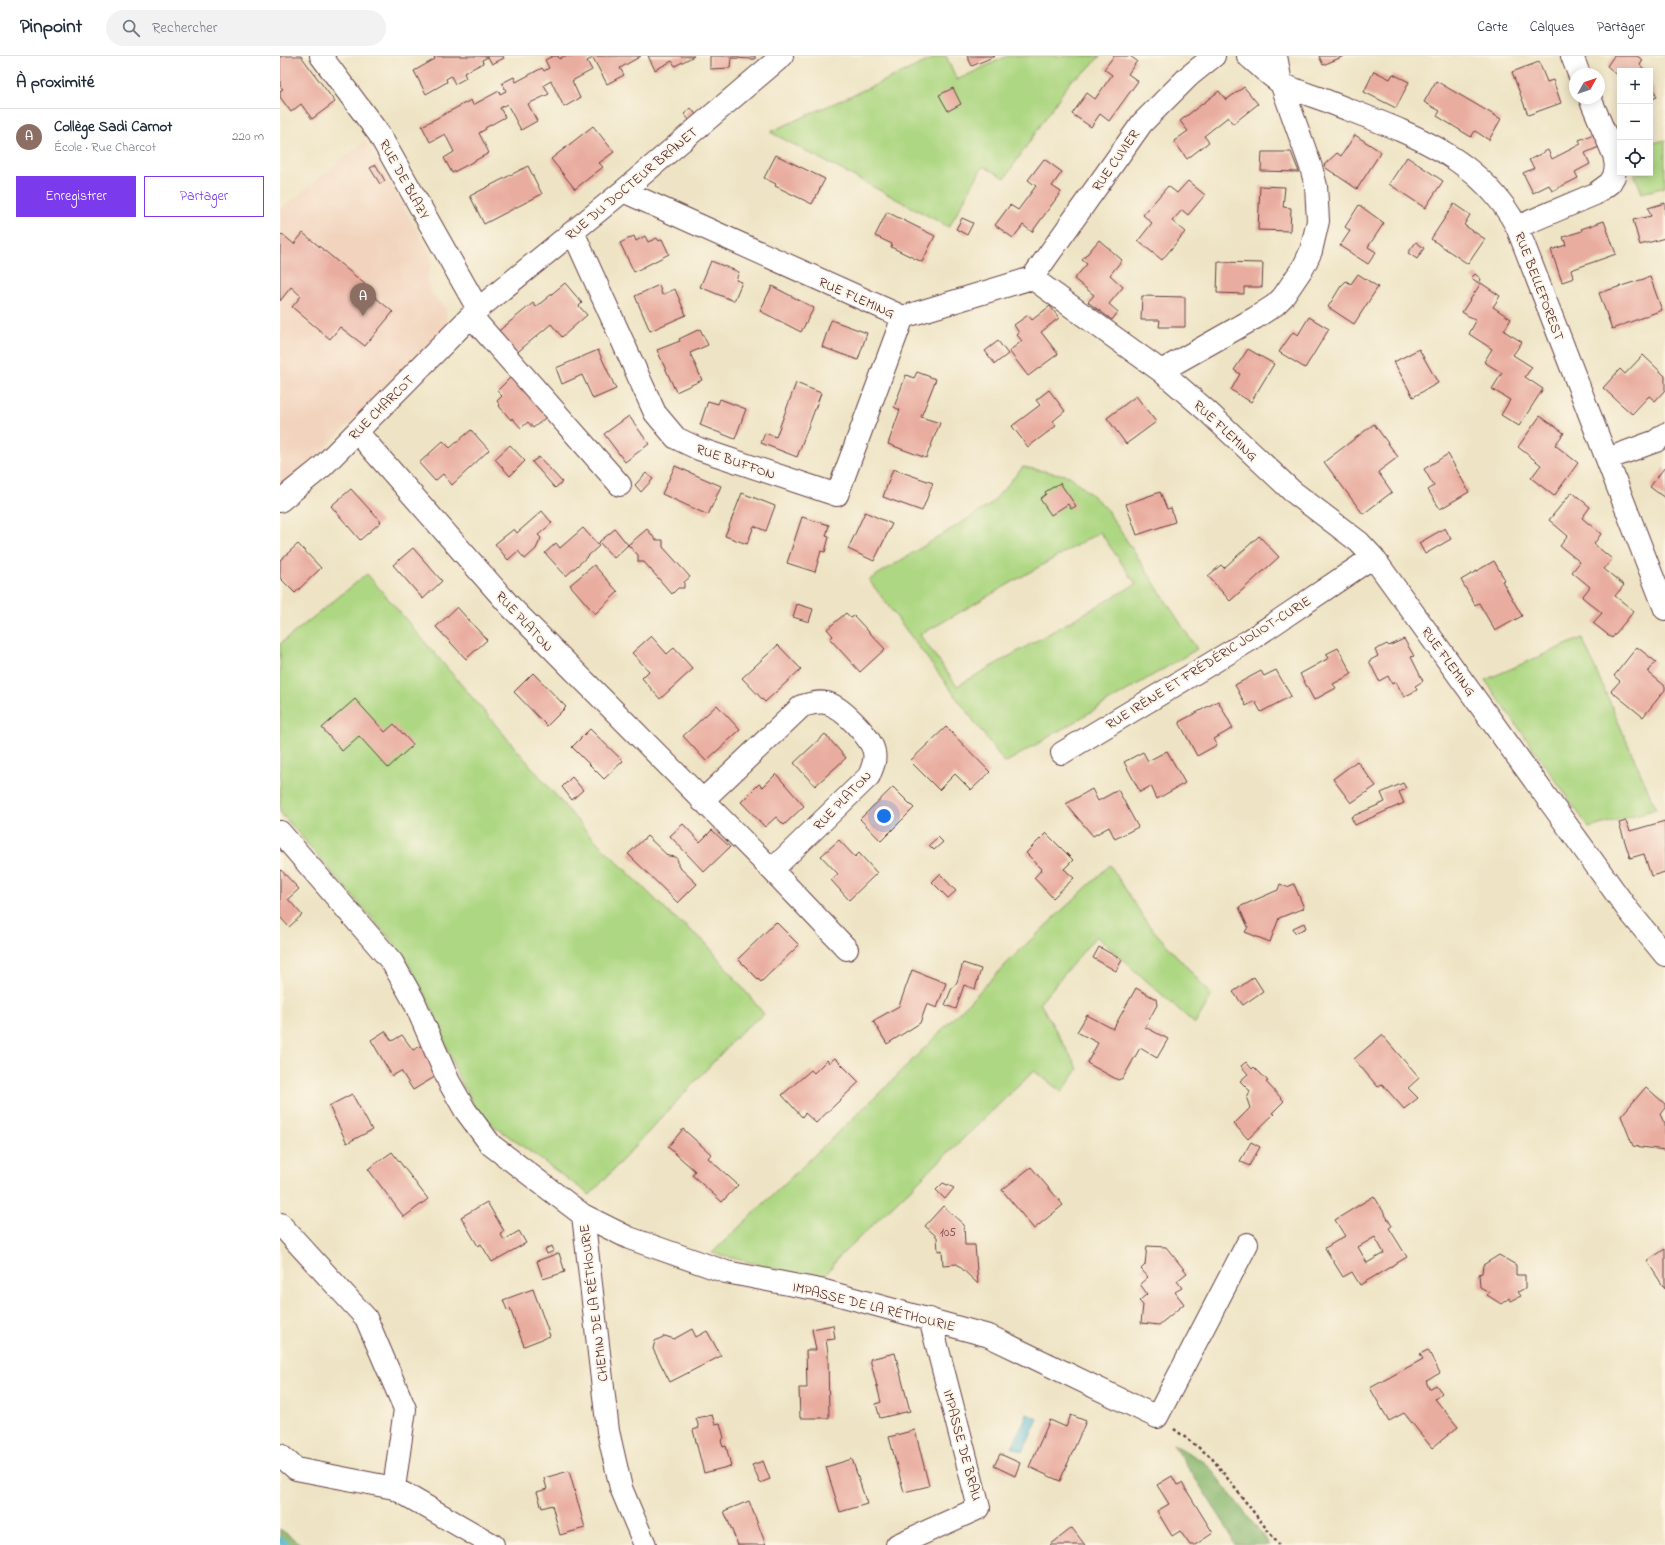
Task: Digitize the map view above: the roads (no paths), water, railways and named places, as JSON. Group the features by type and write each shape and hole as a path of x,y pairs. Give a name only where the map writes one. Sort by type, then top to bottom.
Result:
{"street":[{"name":"RUE DE BLAZY","path":"321,56 379,134 474,313 620,485"},
{"name":"RUE DU DOCTEUR BRANET","path":"474,313 623,191 782,56"},
{"name":"RUE CUVIER","path":"1032,278 1142,123 1189,76 1214,56"},
{"path":"1248,56 1281,83"},
{"path":"1161,371 1255,318 1275,305 1283,297 1311,251 1318,221 1316,186 1311,167 1281,83 1276,56"},
{"path":"1572,56 1577,68"},
{"name":"RUE BELLEFOREST","path":"1281,83 1404,132 1435,146 1454,157 1490,190 1507,209 1517,227 1665,609"},
{"path":"1517,227 1595,194 1610,183 1614,176 1616,166 1614,155 1593,104"},
{"name":"RUE FLEMING","path":"623,191 903,317 1032,278 1161,371 1292,491 1359,542 1374,556 1625,906 1665,955"},
{"name":"RUE BUFFON","path":"573,232 655,413 676,438 699,449 837,495 903,317"},
{"name":"RUE CHARCOT","path":"280,501 322,467 474,313"},
{"name":"RUE PLATON","path":"357,432 510,606 702,801 772,870 869,776 874,765 875,753 871,742 839,708 827,703 814,702 802,706 702,801"},
{"path":"1607,459 1656,441 1665,434"},
{"name":"RUE IRÈNE ET FRÉDÉRIC JOLIOT-CURIE","path":"1062,752 1250,640 1374,556"},
{"name":"CHEMIN DE LA RÉTHOURIE","path":"280,832 392,962 414,1001 449,1082 465,1110 491,1145 583,1215 608,1431 621,1488 641,1544"},
{"path":"772,870 847,949"},
{"name":"IMPASSE DE LA RÉTHOURIE","path":"583,1215 629,1238 726,1272 826,1291 989,1336 1157,1417 1247,1244"},
{"path":"280,1224 366,1318 405,1409 394,1488"},
{"name":"IMPASSE DE BRAU","path":"897,1545 979,1508 930,1319"},
{"path":"280,1455 296,1469 394,1488 493,1545"}],"water":[{"path":"1027,1414 1038,1419 1023,1452 1012,1447"}],"waterway":[{"path":"280,1541 286,1545"}],"place":[{"name":"Collège Sadi Carnot","path":"363,316"}]}
